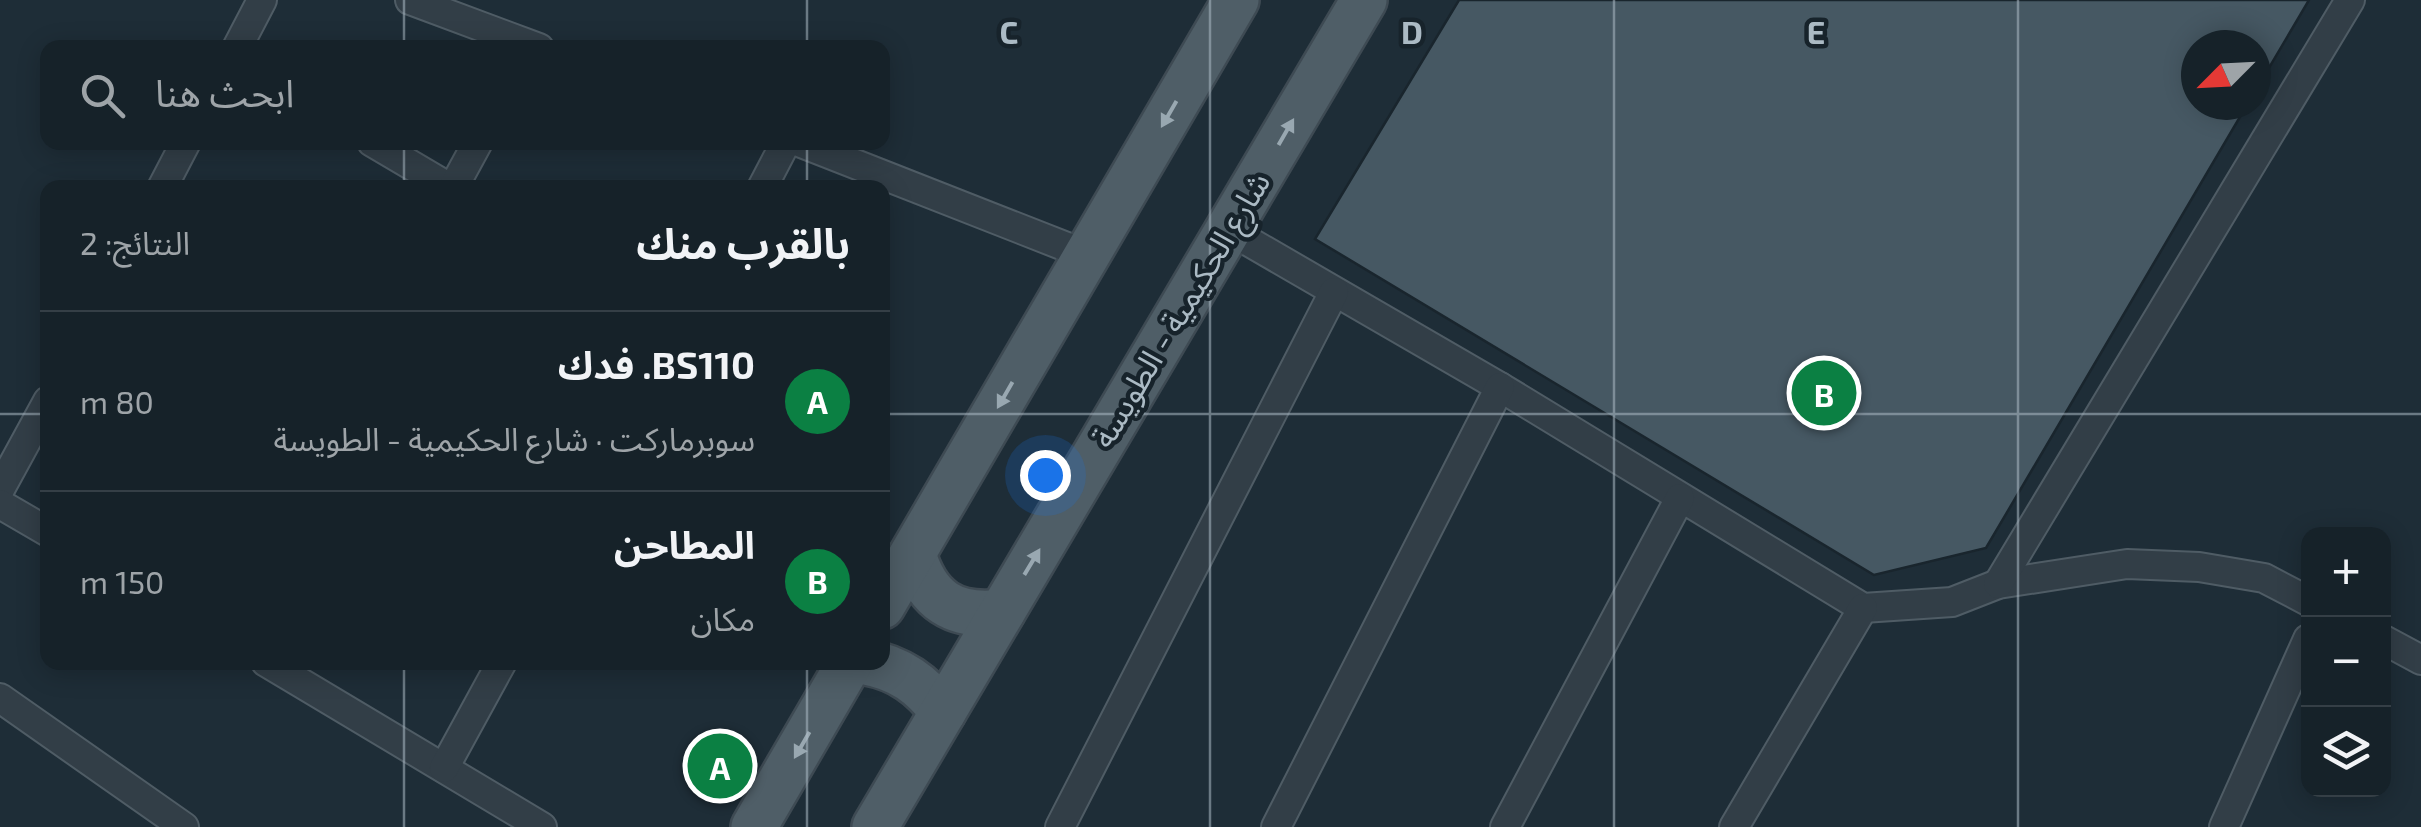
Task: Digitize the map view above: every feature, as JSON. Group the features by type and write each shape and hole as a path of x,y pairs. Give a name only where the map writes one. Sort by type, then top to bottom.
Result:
{"main road":[{"path":"890,593 1236,0"},
{"name":"شارع الحكيمية - الطويسة","path":"875,827 1364,0"},
{"path":"913,554 919,574 945,604 963,612 1002,612"},
{"path":"754,827 845,670"},
{"path":"889,670 920,685 943,712"}],"street":[{"path":"241,40 262,0"},
{"path":"410,0 516,40"},
{"path":"1998,584 2350,0"},
{"path":"166,180 182,150"},
{"path":"386,150 437,180"},
{"path":"456,180 473,150"},
{"path":"766,180 782,150"},
{"path":"819,150 1087,255"},
{"path":"1229,230 1500,386 1863,608 1952,602 1998,584 2127,564 2199,567 2264,578 2301,597"},
{"path":"1060,827 1334,292"},
{"path":"1276,827 1500,386"},
{"path":"0,489 40,416"},
{"path":"1505,827 1680,498"},
{"path":"0,504 40,527"},
{"path":"1734,827 1863,608"},
{"path":"2391,644 2421,660"},
{"path":"2224,827 2301,655"},
{"path":"279,670 542,827"},
{"path":"444,768 498,670"},
{"path":"0,698 184,827"}],"building":[{"path":"1459,0 2309,0 2271,65 2271,30 2181,30 2181,120 2238,120 1986,548 1874,575 1315,239"}],"place":[{"name":"المطاحن","path":"1824,393"},
{"name":"BS110. فدك","path":"720,766"}]}
